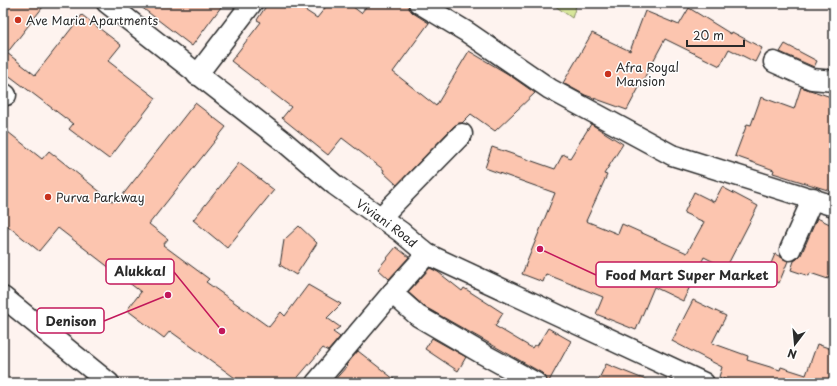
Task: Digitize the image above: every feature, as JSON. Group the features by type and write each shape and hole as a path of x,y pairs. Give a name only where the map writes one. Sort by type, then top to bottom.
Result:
{"street":[{"name":"Viviani Road","path":"107,3 282,140 335,185 401,232 427,254 704,383"},
{"path":"198,75 252,3"},
{"path":"419,3 467,32 550,89 672,155 813,198 834,206"},
{"path":"774,62 812,79 834,81"},
{"path":"380,218 462,134"},
{"path":"790,250 813,198"},
{"path":"316,383 427,254"},
{"path":"392,293 418,316 536,383"},
{"path":"3,297 109,383"}],"green space":[{"path":"551,3 577,3 572,18"}],"building":[{"path":"3,3 46,3 7,53 35,75 82,15 121,45 108,61 156,98 109,159 69,129 73,124 3,71"},
{"path":"136,3 224,3 192,46"},
{"path":"268,3 294,3 317,18 329,3 348,3 361,13 369,3 408,3 409,8 413,13 429,23 393,72 436,106 469,51 508,74 535,93 495,131 471,114 462,123 454,126 397,185 383,172 384,170 342,138 328,155 282,118 291,107 231,61 261,22 257,20"},
{"path":"689,8 731,34 732,32 762,48 755,62 729,49 720,66 665,39 627,110 585,95 563,83 592,33 630,51 645,11 679,25"},
{"path":"785,44 817,61 814,67 780,52"},
{"path":"801,87 834,98 834,192 773,173 774,170 735,156 747,124 751,125 761,97 794,109"},
{"path":"195,103 226,127 149,224 168,239 163,245 209,279 206,282 269,327 281,312 285,316 308,285 341,304 327,318 340,327 333,332 340,337 328,351 323,348 293,383 242,383 170,331 164,338 127,310 141,292 58,228 39,251 3,222 3,128 42,159 49,151 113,202 116,199 118,201"},
{"path":"591,124 623,144 604,174 607,175 586,221 618,234 622,224 687,253 704,222 684,213 694,192 714,202 722,187 758,206 726,268 704,257 683,301 654,287 636,330 596,314 603,297 546,274 543,282 522,274 555,193 485,168 492,147 555,169 563,154 570,158"},
{"path":"239,163 274,190 227,248 193,220"},
{"path":"817,218 834,226 834,280 810,273 809,276 791,270 794,261 801,255"},
{"path":"299,226 317,243 296,275 280,265 284,240"},
{"path":"396,247 409,257 389,279 378,269"},
{"path":"775,254 788,261 779,283 765,278"},
{"path":"430,268 438,272 462,291 464,288 503,313 495,326 532,348 534,345 537,346 548,328 571,341 548,383 546,377 542,373 425,307 408,292"},
{"path":"693,300 726,316 712,343 748,356 747,360 780,370 781,367 806,375 817,344 834,350 834,367 828,383 737,383 719,377 722,367 672,341"},
{"path":"432,338 466,357 458,371 425,349"},
{"path":"358,351 399,383 332,383"},
{"path":"606,364 651,382 651,383 597,383"}],"place":[{"name":"Ave Maria Apartments","path":"18,20"},
{"name":"Afra Royal Mansion","path":"608,74"},
{"name":"Purva Parkway","path":"48,197"},
{"name":"Food Mart Super Market","path":"540,249"},
{"name":"Denison","path":"168,295"},
{"name":"Alukkal","path":"222,331"}]}
